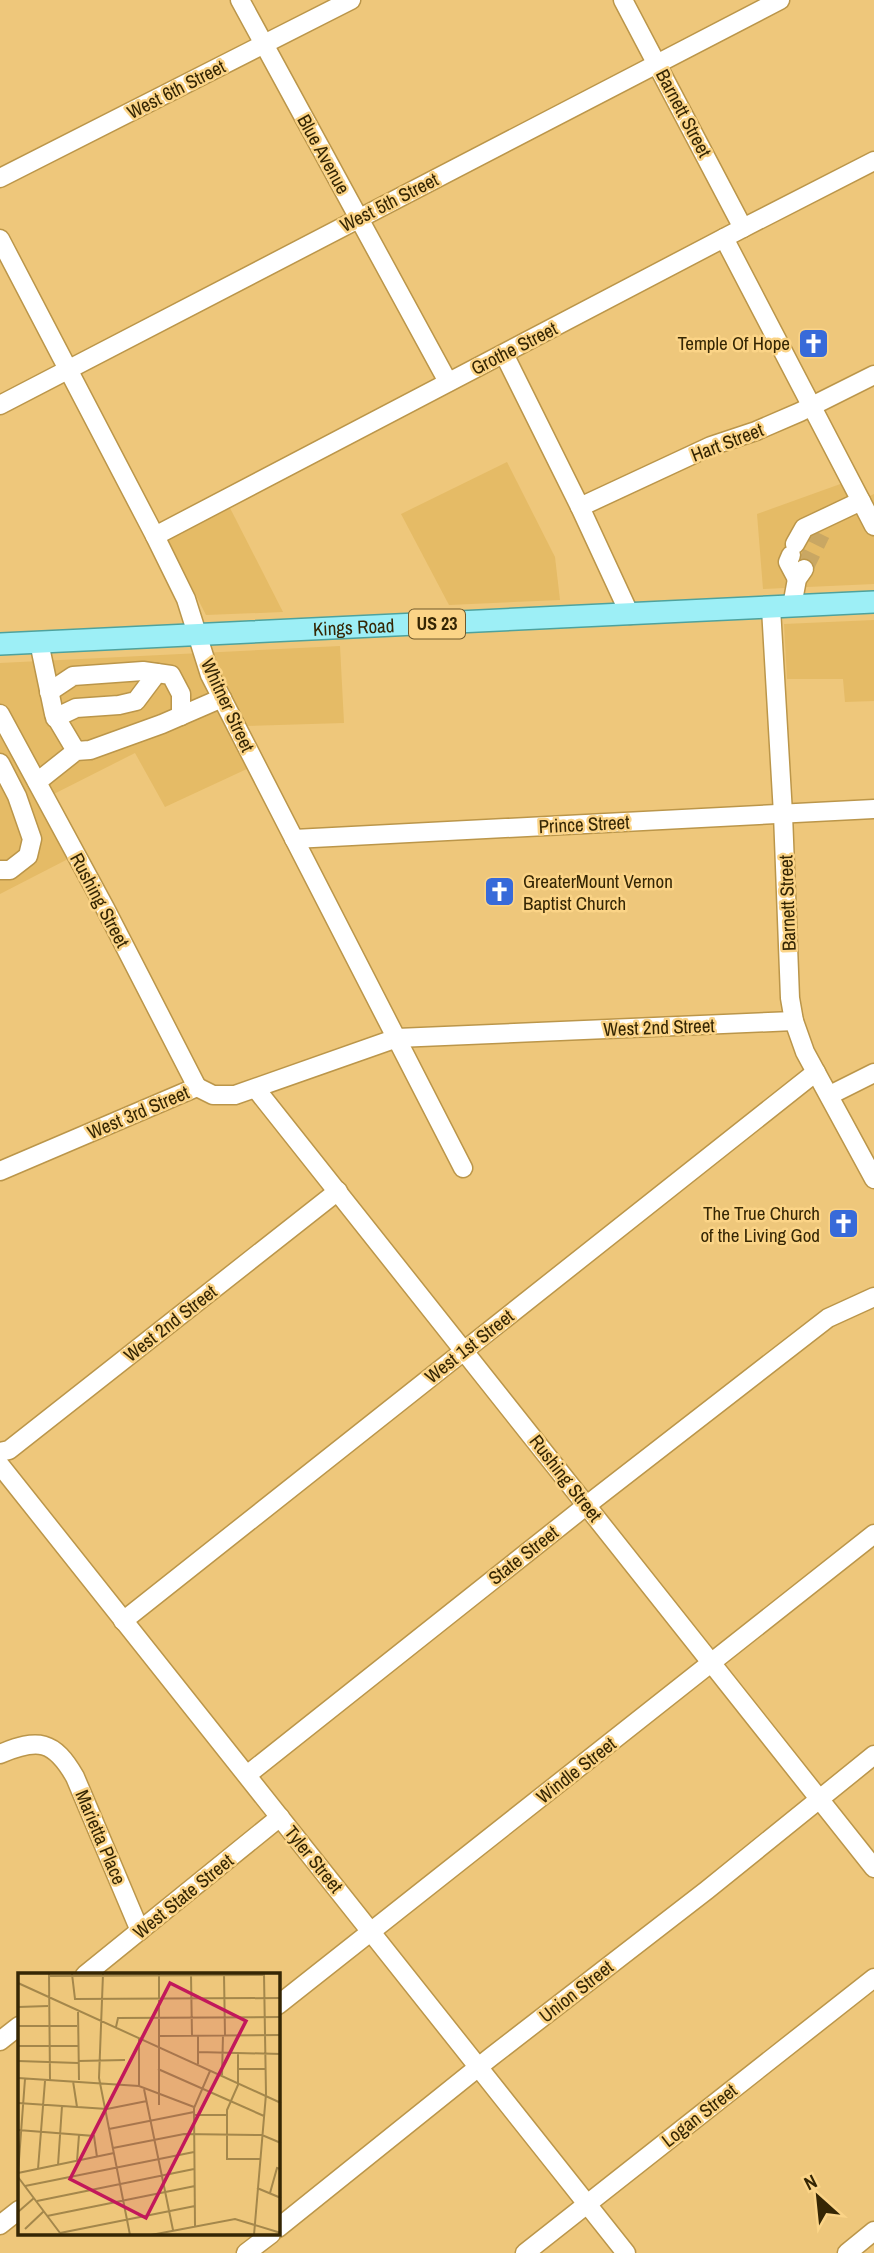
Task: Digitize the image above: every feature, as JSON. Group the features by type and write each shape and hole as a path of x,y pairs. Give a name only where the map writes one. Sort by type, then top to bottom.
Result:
{"main road":[{"name":"Kings Road","path":"0,644 874,602"}],"street":[{"name":"Blue Avenue","path":"240,0 448,382"},
{"name":"West 6th Street","path":"0,178 351,0"},
{"name":"Barnett Street","path":"623,0 743,228"},
{"name":"West 5th Street","path":"0,405 780,0"},
{"name":"Grothe Street","path":"155,536 874,161"},
{"path":"723,238 874,526"},
{"name":"Whitner Street","path":"0,239 186,599 210,675 463,1168"},
{"path":"504,354 630,615"},
{"name":"Hart Street","path":"580,507 711,446 756,431 813,406 874,375"},
{"name":"Barnett Street","path":"861,501 821,528 804,528 797,562 782,607 783,814 790,998 794,1021 805,1052 874,1179"},
{"path":"39,642 55,718 76,751"},
{"path":"49,692 73,676 143,671 171,675 181,694 181,716"},
{"path":"55,718 76,708 136,701 158,673"},
{"path":"37,782 76,751 90,750 222,698"},
{"name":"Rushing Street","path":"0,714 105,908 197,1087"},
{"path":"0,763 17,796 32,839 28,856 10,870 0,870"},
{"name":"Prince Street","path":"294,839 874,809"},
{"name":"West 2nd Street","path":"397,1038 794,1021"},
{"name":"West 3rd Street","path":"0,1171 197,1087 213,1095 235,1095 397,1038"},
{"name":"West 1st Street","path":"123,1621 816,1072"},
{"path":"830,1095 874,1073"},
{"name":"Rushing Street","path":"256,1089 874,1868"},
{"name":"West 2nd Street","path":"0,1452 9,1450 338,1191"},
{"name":"State Street","path":"247,1775 587,1504 828,1318 874,1297"},
{"name":"Tyler Street","path":"0,1465 626,2253"},
{"name":"Windle Street","path":"280,2004 874,1534"},
{"name":"Marietta Place","path":"0,1754 20,1746 37,1744 54,1748 66,1760 140,1931"},
{"name":"Union Street","path":"280,2226 874,1755"},
{"name":"West State Street","path":"88,1973 280,1817"},
{"name":"Logan Street","path":"525,2253 874,1978"},
{"path":"0,2042 18,2027"},
{"path":"0,2225 18,2211"},
{"path":"846,2253 874,2231"},
{"path":"247,2253 268,2236"}],"shaded area":[{"path":"507,462 555,557 560,600 449,605 401,514"},
{"path":"857,478 867,497 874,494 874,584 763,589 757,514"},
{"path":"230,508 283,612 206,615 167,539"},
{"path":"874,620 874,701 845,702 843,679 787,679 784,624"},
{"path":"340,646 344,723 244,726 262,762 165,807 135,753 38,802 68,859 0,894 0,663"}],"tunnel":[{"path":"804,569 821,534"}],"place":[{"name":"Temple Of Hope","path":"813,343"},
{"name":"GreaterMount Vernon Baptist Church","path":"500,892"},
{"name":"The True Church of the Living God","path":"843,1224"}]}
